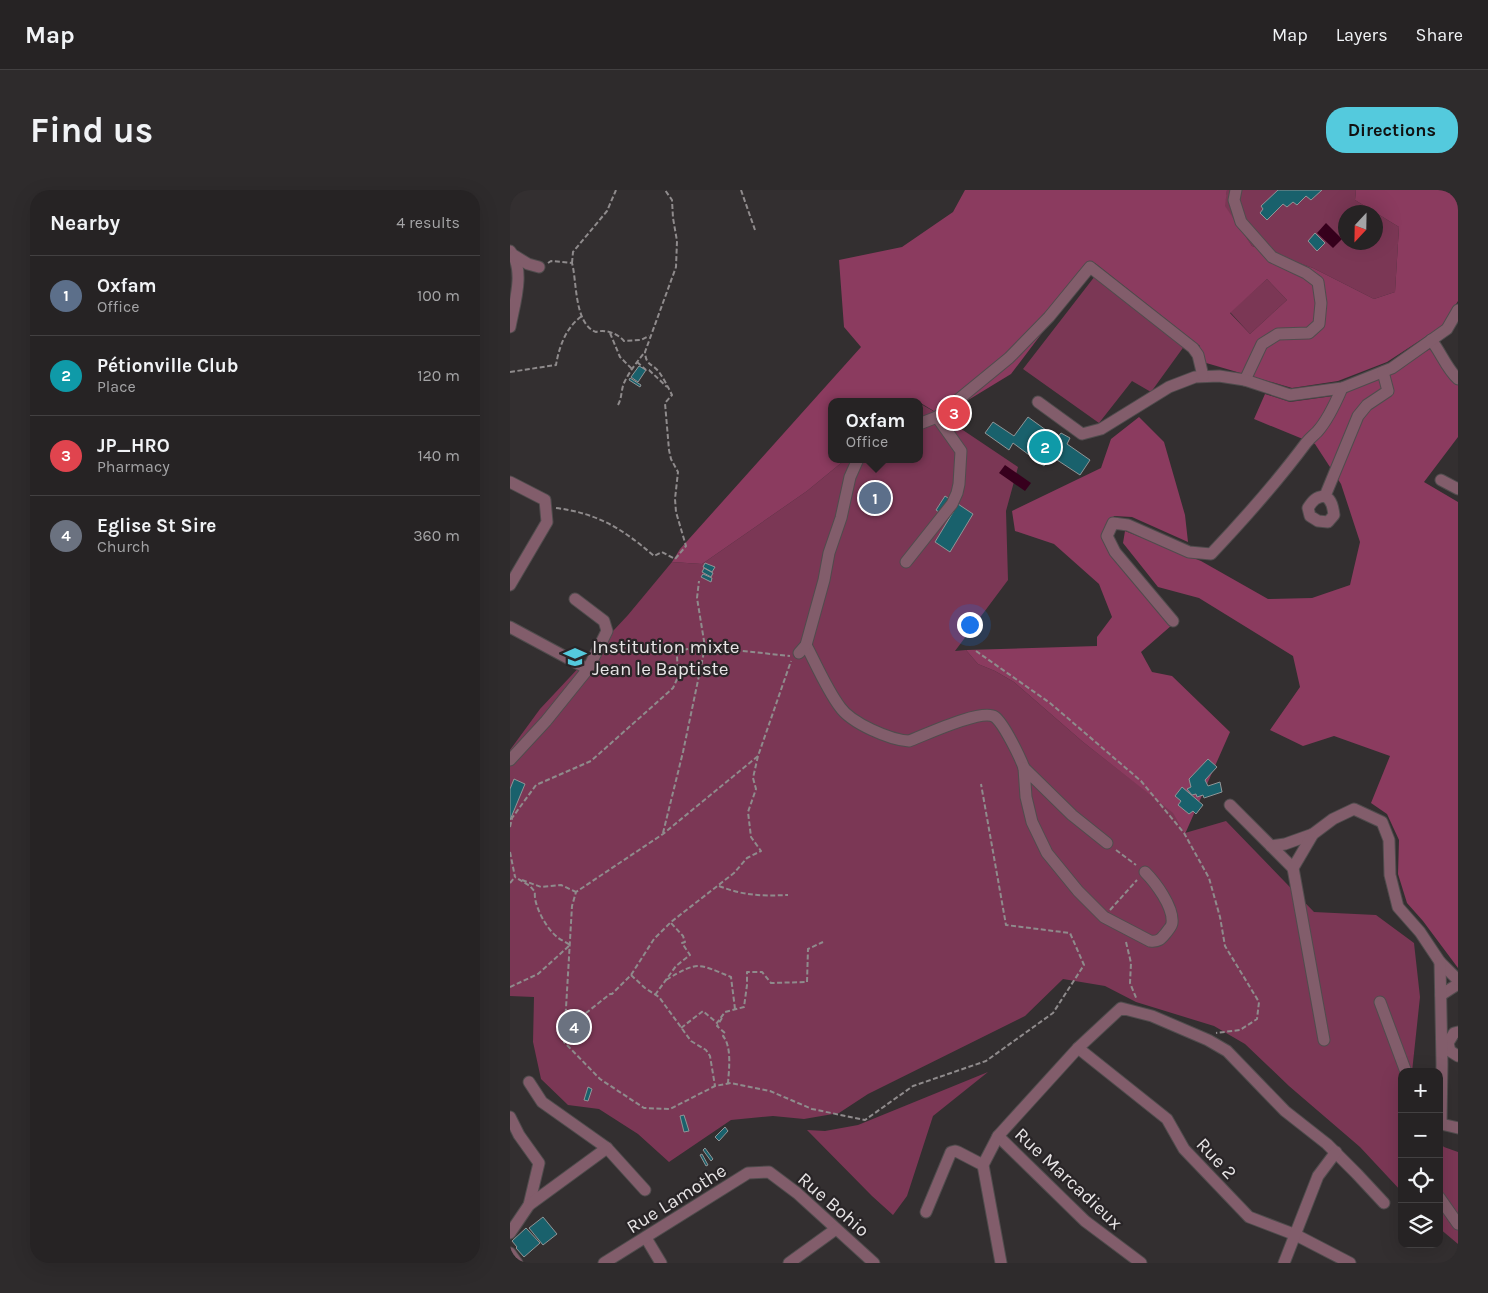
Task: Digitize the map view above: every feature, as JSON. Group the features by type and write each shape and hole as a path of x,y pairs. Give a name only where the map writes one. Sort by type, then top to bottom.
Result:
{"street":[{"path":"1236,190 1234,200 1241,222 1272,256 1306,273 1318,282 1321,303 1319,324 1309,333 1278,334 1262,344 1245,380"},
{"path":"512,253 528,264 539,268"},
{"path":"510,327 519,280 512,253"},
{"path":"923,423 938,417 1009,358 1049,317 1090,268 1193,348 1198,355 1203,376"},
{"path":"1038,402 1082,434 1101,429 1169,387 1195,377 1219,376 1245,380 1290,395 1342,388 1392,368 1435,344 1458,310"},
{"path":"1435,344 1452,373 1458,379"},
{"path":"1325,496 1358,416 1367,406 1388,391 1383,372"},
{"path":"1172,621 1115,552 1107,536 1113,523 1128,525 1190,552 1211,554 1253,510 1319,430 1338,399 1342,388"},
{"path":"906,562 952,504 957,493 961,451 938,417"},
{"path":"856,463 850,477 841,518 829,553 824,580 799,652 841,708 866,727 900,740 909,741 971,717 986,714 995,718 1009,737 1024,768 1072,815 1107,843"},
{"path":"1441,480 1458,489"},
{"path":"510,482 545,500 547,522 510,585"},
{"path":"510,760 546,721 588,669 607,631 604,621 575,598"},
{"path":"510,627 588,669"},
{"path":"1024,768 1026,796 1032,822 1046,853 1078,891 1104,917 1150,941 1156,942 1161,940 1171,926 1171,915 1164,897 1145,872"},
{"path":"1230,805 1293,868 1324,1040"},
{"path":"1271,846 1285,844 1313,834 1333,818 1354,809 1382,822 1389,840 1390,876 1398,907 1420,932 1440,962 1458,980"},
{"path":"1293,868 1313,834"},
{"path":"1440,962 1440,1113"},
{"path":"1441,995 1458,984"},
{"path":"1380,1002 1405,1068"},
{"path":"1002,1263 996,1241 983,1165 998,1136 1078,1048 1121,1008 1152,1016 1208,1040 1227,1051 1285,1111 1336,1152 1384,1203"},
{"path":"1458,1032 1454,1033 1448,1043 1450,1051 1458,1056"},
{"name":"Rue 2","path":"1078,1048 1167,1119 1184,1149 1249,1217 1296,1235 1350,1263"},
{"path":"529,1082 542,1102 607,1148 645,1190"},
{"path":"510,1117 519,1135 539,1163 529,1205"},
{"path":"1443,1126 1458,1128"},
{"name":"Rue Marcadieux","path":"998,1136 1085,1221 1141,1263"},
{"path":"510,1233 529,1205 607,1148"},
{"path":"926,1212 951,1152 958,1152 983,1165"},
{"path":"1284,1263 1318,1176 1336,1152"},
{"name":"Rue Bohio","path":"769,1172 797,1193 874,1263"},
{"name":"Rue Lamothe","path":"604,1263 748,1173 769,1172"},
{"path":"1443,1203 1458,1224"},
{"path":"789,1263 836,1229"},
{"path":"1105,1237 1127,1263"},
{"path":"646,1238 661,1263"},
{"path":"510,1253 517,1263"}],"path":[{"path":"616,190 607,211 573,252 574,288 582,316 590,330 596,332 602,330 619,335 624,341 641,340 649,336"},
{"path":"546,506 600,518 633,537 654,556 662,552 675,559 686,546 676,512 675,499 678,472 669,450 665,403 672,394 657,370 650,366 645,352 649,336 676,267 677,241 672,200 665,190"},
{"path":"741,190 755,230"},
{"path":"539,268 551,261 572,263"},
{"path":"510,372 556,365 560,346 574,322 582,316"},
{"path":"609,333 620,357 632,368"},
{"path":"618,405 621,400 624,384 632,368 645,352"},
{"path":"637,362 646,370 649,370 669,389"},
{"path":"663,834 683,752 705,646 697,598 699,581"},
{"path":"510,827 512,818 536,785 591,761 673,688 678,677 677,655 681,650 705,646 799,652 758,756 753,778 756,789 748,812 751,838 760,852 747,858 734,874 671,922 654,939 631,975 612,994 581,1017 565,1021"},
{"path":"976,651 1050,703 1141,781 1184,832 1209,878 1226,946 1259,1002 1257,1019 1240,1030 1210,1033"},
{"path":"758,756 663,834 576,892 572,906 564,1042 600,1079 644,1108 670,1109 715,1086 728,1083 770,1091 812,1109 865,1120 913,1086 986,1061 1052,1013 1084,965 1070,933 1006,925 981,784"},
{"path":"1107,843 1145,872 1120,898"},
{"path":"510,852 515,877 530,886 535,892 534,898 541,916 555,936 570,945"},
{"path":"515,877 541,887 562,884 576,892"},
{"path":"510,882 515,877"},
{"path":"719,885 735,892 759,896 788,895"},
{"path":"655,995 676,966 690,955 682,943 685,942 683,936 671,922"},
{"path":"1123,927 1131,963 1130,982 1138,1003"},
{"path":"681,1028 703,1012 717,1023 724,1013 744,1007 747,972 762,972 771,983 807,982 808,949 823,942"},
{"path":"510,987 538,974 570,945"},
{"path":"666,980 690,966 704,965 731,977 735,1009"},
{"path":"631,975 645,988 659,997 691,1041 706,1050 710,1056 715,1086"},
{"path":"724,1013 717,1026 725,1033 723,1036 727,1041 728,1083"}],"shaded area":[{"path":"965,190 1227,190 1225,206 1252,246 1313,268 1374,299 1395,292 1399,227 1383,217 1383,205 1363,205 1355,200 1356,190 1458,190 1458,301 1442,326 1387,362 1338,381 1292,388 1196,360 1200,346 1095,263 1011,374 942,416 923,404 923,398 828,398 828,463 841,463 807,491 702,564 672,562 680,549 861,347 844,327 839,260 902,247 953,212","holes":["1267,279 1287,300 1250,334 1230,313"]},
{"path":"1227,190 1356,190 1355,200 1363,205 1338,205 1338,250 1383,250 1383,217 1399,227 1395,292 1374,299 1313,268 1252,246 1224,206"},
{"path":"1326,223 1338,235 1338,243 1333,248 1317,233"},
{"path":"1095,276 1185,345 1151,392 1132,381 1099,423 1023,369"},
{"path":"1267,279 1287,300 1250,334 1230,312"},
{"path":"1430,349 1458,383 1458,437 1424,482 1458,502 1458,968 1407,903 1398,874 1399,840 1387,814 1371,803 1390,756 1334,736 1303,746 1270,730 1300,687 1293,656 1199,598 1158,587 1123,543 1125,531 1201,561 1268,599 1312,598 1350,585 1360,542 1341,484 1315,444 1254,419 1265,394 1290,402 1333,396 1377,380"},
{"path":"923,405 1018,467 1006,511 1008,580 955,651 966,650 978,664 1014,682 1083,742 1174,813 1185,833 1226,821 1314,912 1376,915 1414,943 1420,997 1412,1068 1398,1068 1398,1188 1360,1147 1289,1086 1245,1044 1214,1026 1136,1002 1105,986 1063,979 1025,1016 868,1094 839,1113 804,1119 773,1116 731,1120 669,1162 638,1134 599,1109 568,1105 541,1079 533,1042 534,997 510,996 510,750 540,709 628,615 672,562 702,564 807,491 841,463 923,463"},
{"path":"1139,417 1164,442 1185,515 1188,542 1132,517 1114,516 1104,530 1172,625 1141,652 1152,672 1172,676 1230,732 1185,834 1173,813 1083,742 1014,682 978,664 966,650 1097,646 1097,637 1112,617 1099,584 1054,544 1015,531 1012,511 1101,468 1111,439"},
{"path":"1005,465 1031,483 1025,491 999,473"},
{"path":"988,1072 933,1116 907,1196 893,1215 807,1130 825,1131 858,1125"},
{"path":"1443,1146 1458,1152 1458,1244 1443,1231"}],"building":[{"path":"1278,190 1322,190 1311,200 1306,196 1297,205 1293,202 1287,207 1283,204 1267,220 1260,213 1263,209 1261,206"},
{"path":"1315,233 1325,243 1317,251 1308,241"},
{"path":"639,366 646,370 638,382 631,377"},
{"path":"630,378 641,385 640,387 629,380"},
{"path":"1028,417 1057,438 1061,433 1070,438 1067,444 1090,460 1080,475 1051,456 1044,466 1013,443 1009,450 985,433 993,422 1014,436"},
{"path":"945,496 951,500 942,514 936,510"},
{"path":"958,504 973,514 950,552 935,542"},
{"path":"705,563 715,567 712,572 703,567"},
{"path":"704,568 713,573 711,577 702,572"},
{"path":"703,574 712,578 711,582 701,577"},
{"path":"1208,759 1217,767 1205,780 1208,786 1220,782 1222,792 1204,798 1203,795 1197,797 1196,794 1192,795 1187,789 1191,787 1189,779"},
{"path":"514,779 525,784 510,820 510,789"},
{"path":"1182,787 1203,805 1196,814 1193,811 1189,814 1178,805 1181,801 1175,796"},
{"path":"578,1020 581,1029 568,1034 565,1025"},
{"path":"588,1087 592,1089 588,1101 584,1100"},
{"path":"684,1115 689,1131 684,1132 680,1116"},
{"path":"725,1127 728,1131 719,1141 715,1137"},
{"path":"705,1148 713,1159 711,1161 703,1150"},
{"path":"702,1154 708,1165 706,1166 700,1155"},
{"path":"543,1217 557,1234 543,1245 529,1228"},
{"path":"526,1228 540,1243 524,1257 512,1241"}],"place":[{"name":"JP_HRO","path":"954,413"},
{"name":"Pétionville Club","path":"1045,447"},
{"name":"Oxfam","path":"875,498"},
{"name":"Institution mixte Jean le Baptiste","path":"575,657"},
{"name":"Eglise St Sire","path":"574,1027"}]}
